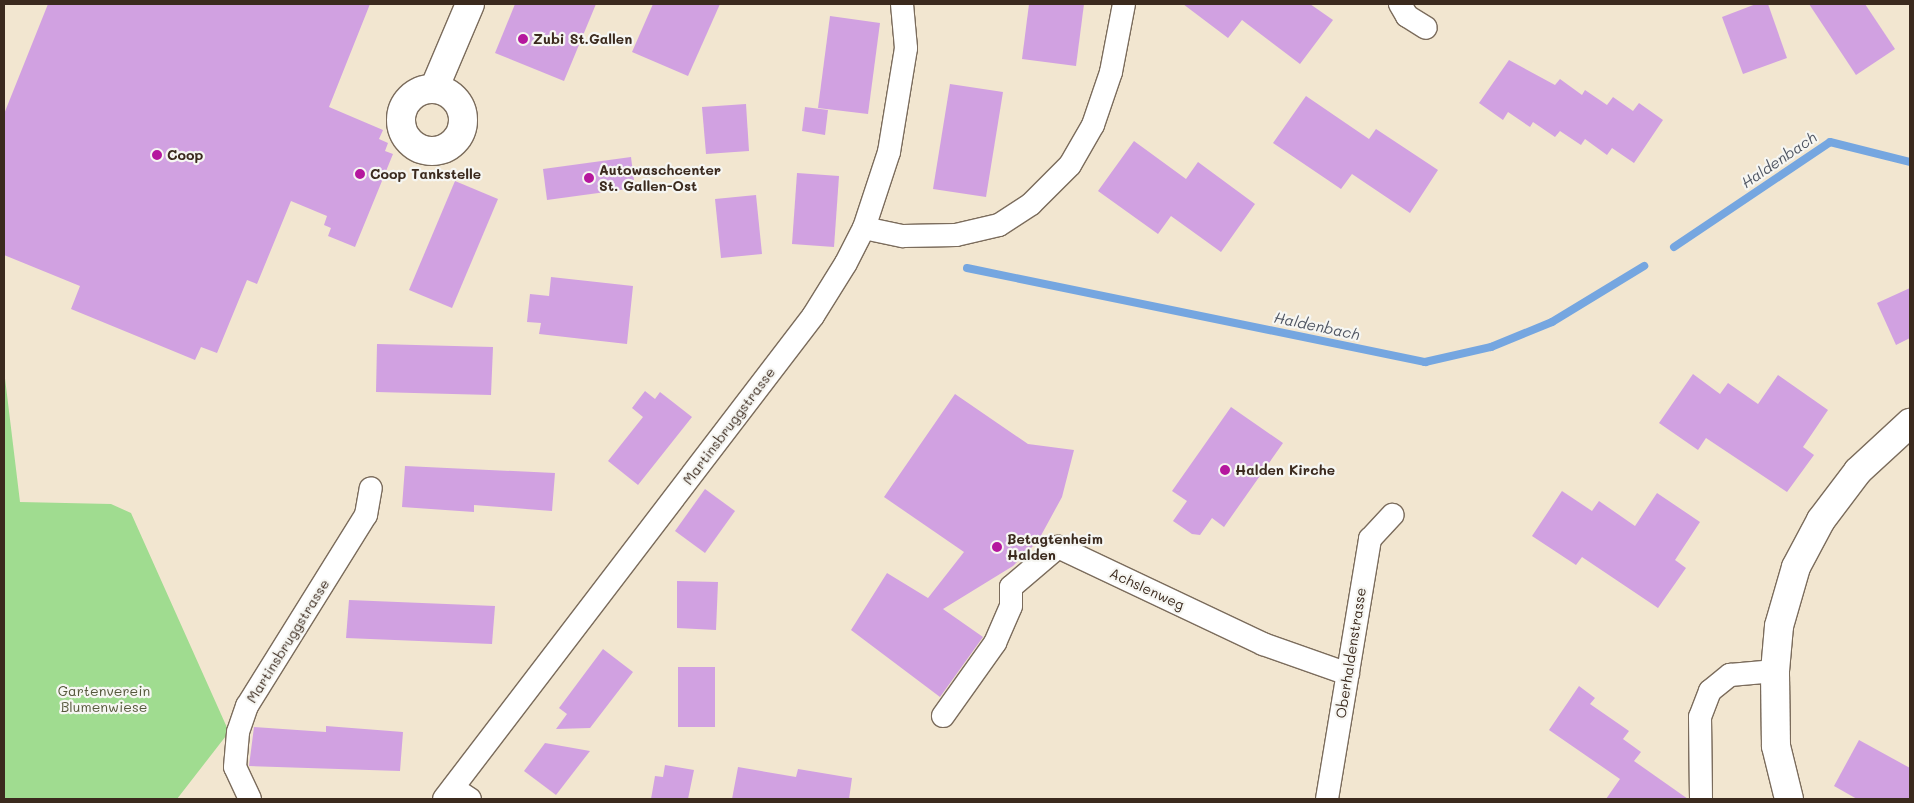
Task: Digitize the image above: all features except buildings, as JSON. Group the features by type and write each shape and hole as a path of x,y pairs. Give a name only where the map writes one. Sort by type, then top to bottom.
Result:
{"street":[{"path":"434,89 470,4"},
{"name":"Martinsbruggstrasse","path":"456,795 813,316 864,228 889,152 906,48 902,4"},
{"path":"864,228 931,237 978,230 1014,217 1043,194 1082,148 1093,125 1111,72 1124,4"},
{"path":"1400,4 1407,16 1426,28"},
{"path":"1789,799 1776,746 1775,671 1779,626 1796,567 1821,520 1858,471 1910,423"},
{"name":"Martinsbruggstrasse","path":"250,799 235,767 238,732 247,706 366,515 371,488"},
{"name":"Oberhaldenstrasse","path":"1327,799 1370,539 1392,515"},
{"name":"Achslenweg","path":"942,716 995,643 1011,606 1011,588 1058,547 1263,644 1348,674"},
{"path":"1701,799 1700,717 1710,691 1730,675 1775,671"}],"green space":[{"name":"Gartenverein Blumenwiese","path":"4,370 20,502 111,504 131,513 229,732 177,799 4,799"}],"waterway":[{"name":"Haldenbach","path":"1674,247 1830,142 1910,162"},
{"name":"Haldenbach","path":"967,268 1425,362 1491,347 1552,322 1644,266"}],"place":[{"name":"Zubi St.Gallen","path":"523,39"},
{"name":"Coop","path":"157,155"},
{"name":"Coop Tankstelle","path":"360,174"},
{"name":"Autowaschcenter St. Gallen-Ost","path":"589,178"},
{"name":"Halden Kirche","path":"1225,470"},
{"name":"Betagtenheim Halden","path":"997,547"}]}
